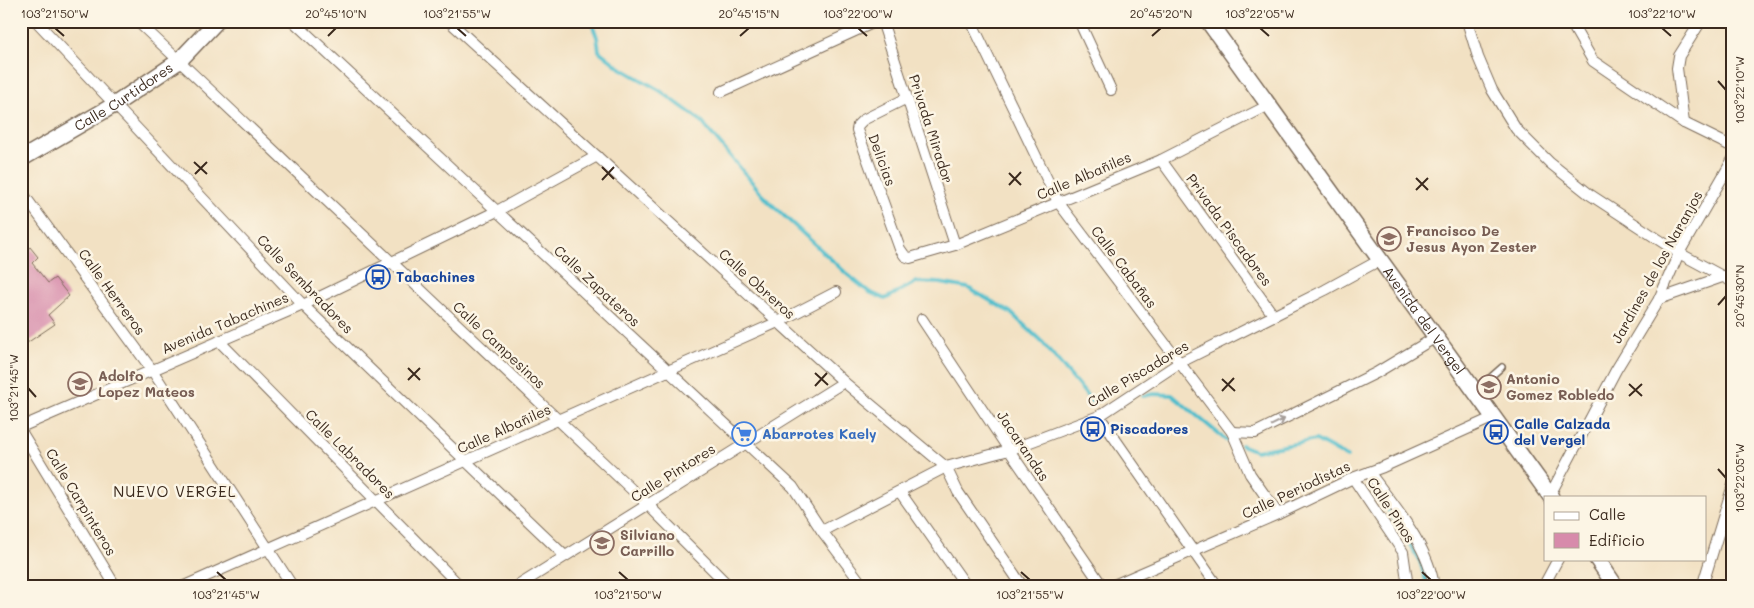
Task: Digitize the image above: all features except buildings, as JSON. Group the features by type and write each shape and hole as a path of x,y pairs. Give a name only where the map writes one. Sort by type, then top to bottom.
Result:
{"street":[{"name":"Calle Sembradores","path":"36,21 303,305 565,556"},
{"name":"Calle Campesinos","path":"138,21 648,505 730,587"},
{"name":"Calle Curtidores","path":"21,159 114,105 179,61 217,21"},
{"name":"Calle Zapateros","path":"293,21 793,488 864,587"},
{"name":"Calle Obreros","path":"449,21 844,382 946,467 958,492 1023,587"},
{"path":"721,92 877,21"},
{"name":"Privada Mirador","path":"882,21 955,245"},
{"name":"Calle Cabañas","path":"971,21 1058,202 1232,432 1250,474 1278,514"},
{"path":"1079,21 1111,90"},
{"name":"Avenida del Vergel","path":"1208,21 1550,496"},
{"path":"1468,21 1478,57 1492,90 1516,129 1550,162 1589,194 1679,253 1729,279"},
{"path":"1570,21 1593,61 1684,123 1733,147"},
{"path":"1684,123 1678,68 1679,56 1696,23"},
{"name":"Delicias","path":"905,256 900,249 857,130 858,125 863,120 907,98"},
{"name":"Calle Albañiles","path":"905,256 910,258 955,245 1161,160 1269,105"},
{"name":"Avenida Tabachines","path":"21,427 303,305 497,211 597,156"},
{"name":"Jardines de los Naranjos","path":"1550,496 1616,370 1659,299 1679,253 1733,159"},
{"name":"Privada Piscadores","path":"1161,160 1274,316"},
{"name":"Calle Herreros","path":"21,191 152,370 293,587"},
{"name":"Calle Piscadores","path":"822,531 946,467 1009,450 1099,416 1179,363 1380,260"},
{"path":"1659,299 1729,279"},
{"name":"Calle Albañiles","path":"182,587 778,322 836,292"},
{"name":"Jacarandas","path":"922,319 1009,450 1104,587"},
{"path":"1232,432 1255,433 1376,373 1436,337"},
{"name":"Calle Labradores","path":"219,341 462,587"},
{"name":"Calle Pintores","path":"516,587 844,382"},
{"path":"1099,416 1218,587"},
{"name":"Calle Periodistas","path":"1109,587 1494,417"},
{"name":"Calle Carpinteros","path":"21,431 116,587"},
{"path":"1369,472 1416,538 1433,574 1434,587"},
{"name":"Calle Pinos","path":"1353,478 1403,552 1408,587"},
{"path":"1702,587 1733,486"},
{"path":"900,492 967,587"},
{"path":"1543,587 1557,560"},
{"path":"1597,560 1616,587"}],"lane":[{"path":"1475,390 1502,367"}],"waterway":[{"path":"591,21 597,37 599,51 619,67 659,90 700,120 768,201 869,292 885,299 916,282 940,283 968,288 1010,312 1043,343 1094,404"},
{"path":"1143,396 1154,394 1172,395 1227,441"},
{"path":"1241,445 1256,451 1316,440 1347,457"},
{"path":"1370,486 1384,504 1420,561 1428,587"}],"place":[{"name":"Francisco De Jesus Ayon Zester","path":"1389,239"},
{"name":"Tabachines","path":"378,277"},
{"name":"Adolfo Lopez Mateos","path":"80,384"},
{"name":"Antonio Gomez Robledo","path":"1489,387"},
{"name":"Piscadores","path":"1093,429"},
{"name":"Calle Calzada del Vergel","path":"1496,432"},
{"name":"Abarrotes Kaely","path":"744,434"},
{"name":"Silviano Carrillo","path":"602,543"}],"district":[{"name":"NUEVO VERGEL","path":"175,492"}]}
